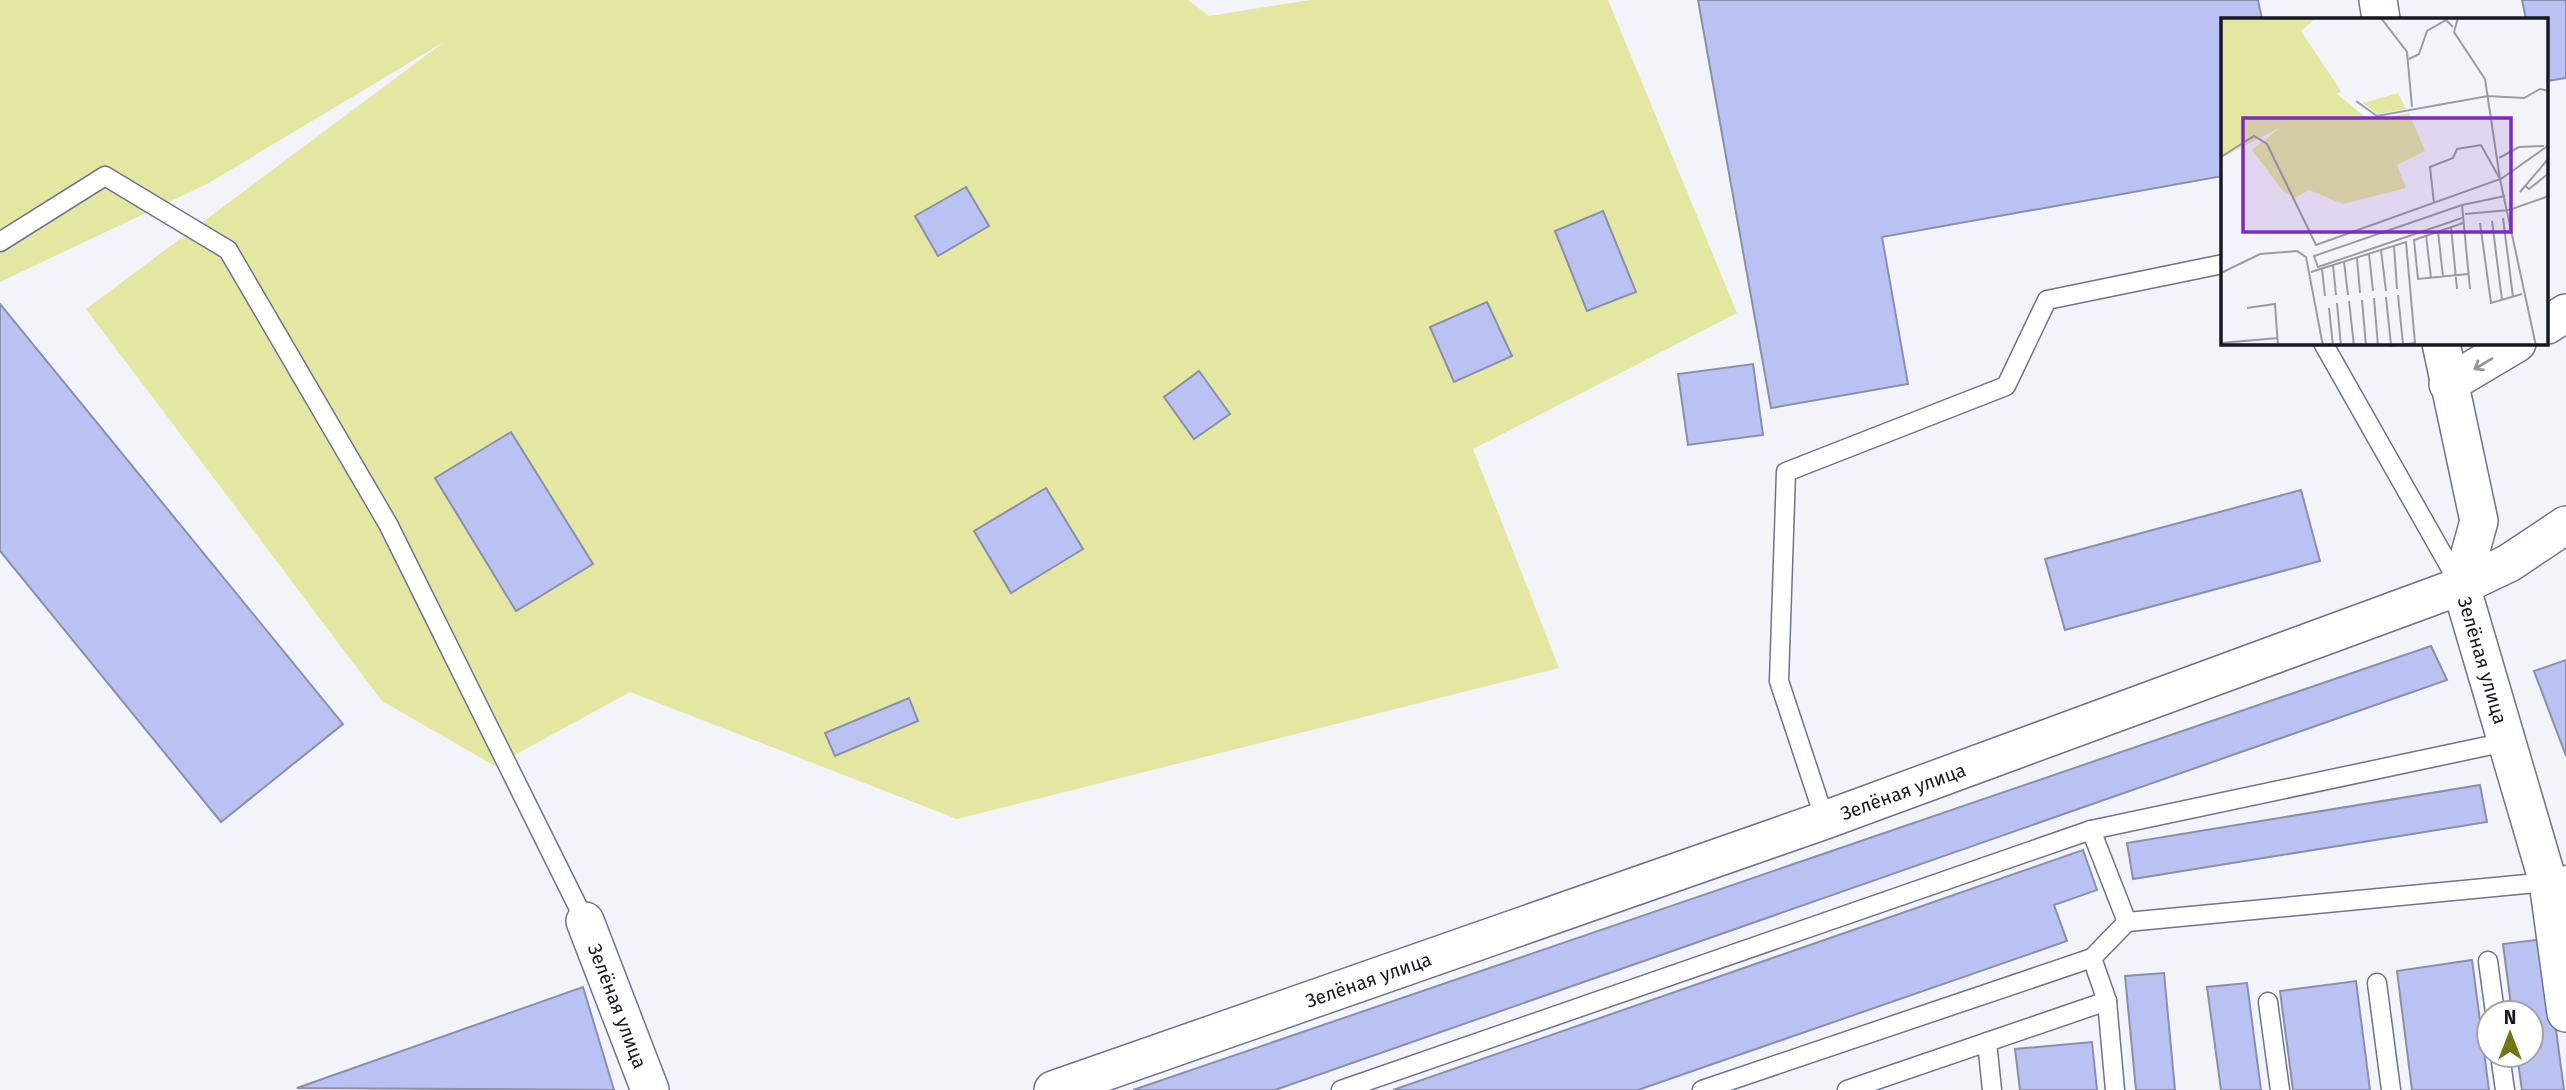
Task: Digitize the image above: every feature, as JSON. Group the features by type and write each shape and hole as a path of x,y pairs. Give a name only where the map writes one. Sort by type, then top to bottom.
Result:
{"street":[{"path":"2378,0 2381,18"},
{"path":"2548,324 2566,313"},
{"path":"2441,345 2479,521 2461,586"},
{"path":"2448,384 2513,345"},
{"path":"2461,586 2509,563 2566,525"},
{"name":"Зелёная улица","path":"1053,1090 1825,820 2461,586 2505,742 2557,878 2566,1013"},
{"name":"Зелёная улица","path":"585,921 650,1090"}],"lane":[{"path":"0,242 105,176 228,250 388,524 585,921"},
{"path":"1825,820 1779,681 1786,472 2006,386 2047,300 2221,264"},
{"path":"2324,345 2461,586"},
{"path":"1340,1090 2091,830 2505,742"},
{"path":"2091,830 2127,922"},
{"path":"1702,1090 2092,958 2127,922 2557,878"},
{"path":"2092,958 2107,1001 2115,1090"},
{"path":"2488,961 2493,999"},
{"path":"2377,982 2391,1090"},
{"path":"1847,1090 1870,1086 2107,1001"},
{"path":"2268,1002 2280,1090"},
{"path":"1987,1042 1992,1090"},
{"path":"2502,1069 2505,1090"}],"green space":[{"path":"0,0 1188,0 1209,16 1310,0 1608,0 1737,313 1473,449 1559,668 957,819 630,692 495,766 382,701 86,309 444,42 207,184 0,282"}],"building":[{"path":"1698,0 2258,0 2262,18 2221,18 2221,176 1882,237 1908,384 1771,408"},
{"path":"2522,0 2566,0 2566,78 2548,81 2548,18 2526,18"},
{"path":"966,187 989,226 938,256 915,216"},
{"path":"1603,211 1636,292 1587,311 1555,231"},
{"path":"1487,302 1512,356 1454,382 1430,327"},
{"path":"0,304 343,724 221,822 0,551"},
{"path":"1753,364 1763,435 1688,445 1678,374"},
{"path":"1199,371 1230,414 1194,439 1164,397"},
{"path":"511,432 593,564 516,611 435,478"},
{"path":"1046,488 1083,549 1011,593 974,531"},
{"path":"2301,490 2320,561 2065,630 2045,559"},
{"path":"2431,646 2447,680 1275,1090 1133,1090"},
{"path":"2566,660 2566,756 2534,671"},
{"path":"909,698 918,721 835,756 825,733"},
{"path":"2480,785 2487,822 2133,879 2127,843"},
{"path":"2083,850 2097,890 2054,905 2067,941 1638,1090 1393,1090"},
{"path":"2544,939 2564,1090 2522,1090 2519,1069 2545,1069 2545,999 2510,999 2503,944"},
{"path":"2472,960 2477,999 2475,1069 2486,1069 2489,1090 2412,1090 2397,971"},
{"path":"2164,973 2175,1090 2136,1090 2125,976"},
{"path":"2356,981 2370,1090 2293,1090 2280,991"},
{"path":"2247,983 2261,1090 2221,1090 2207,987"},
{"path":"583,987 614,1090 297,1088"},
{"path":"2092,1042 2097,1090 2020,1090 2015,1049"}]}
